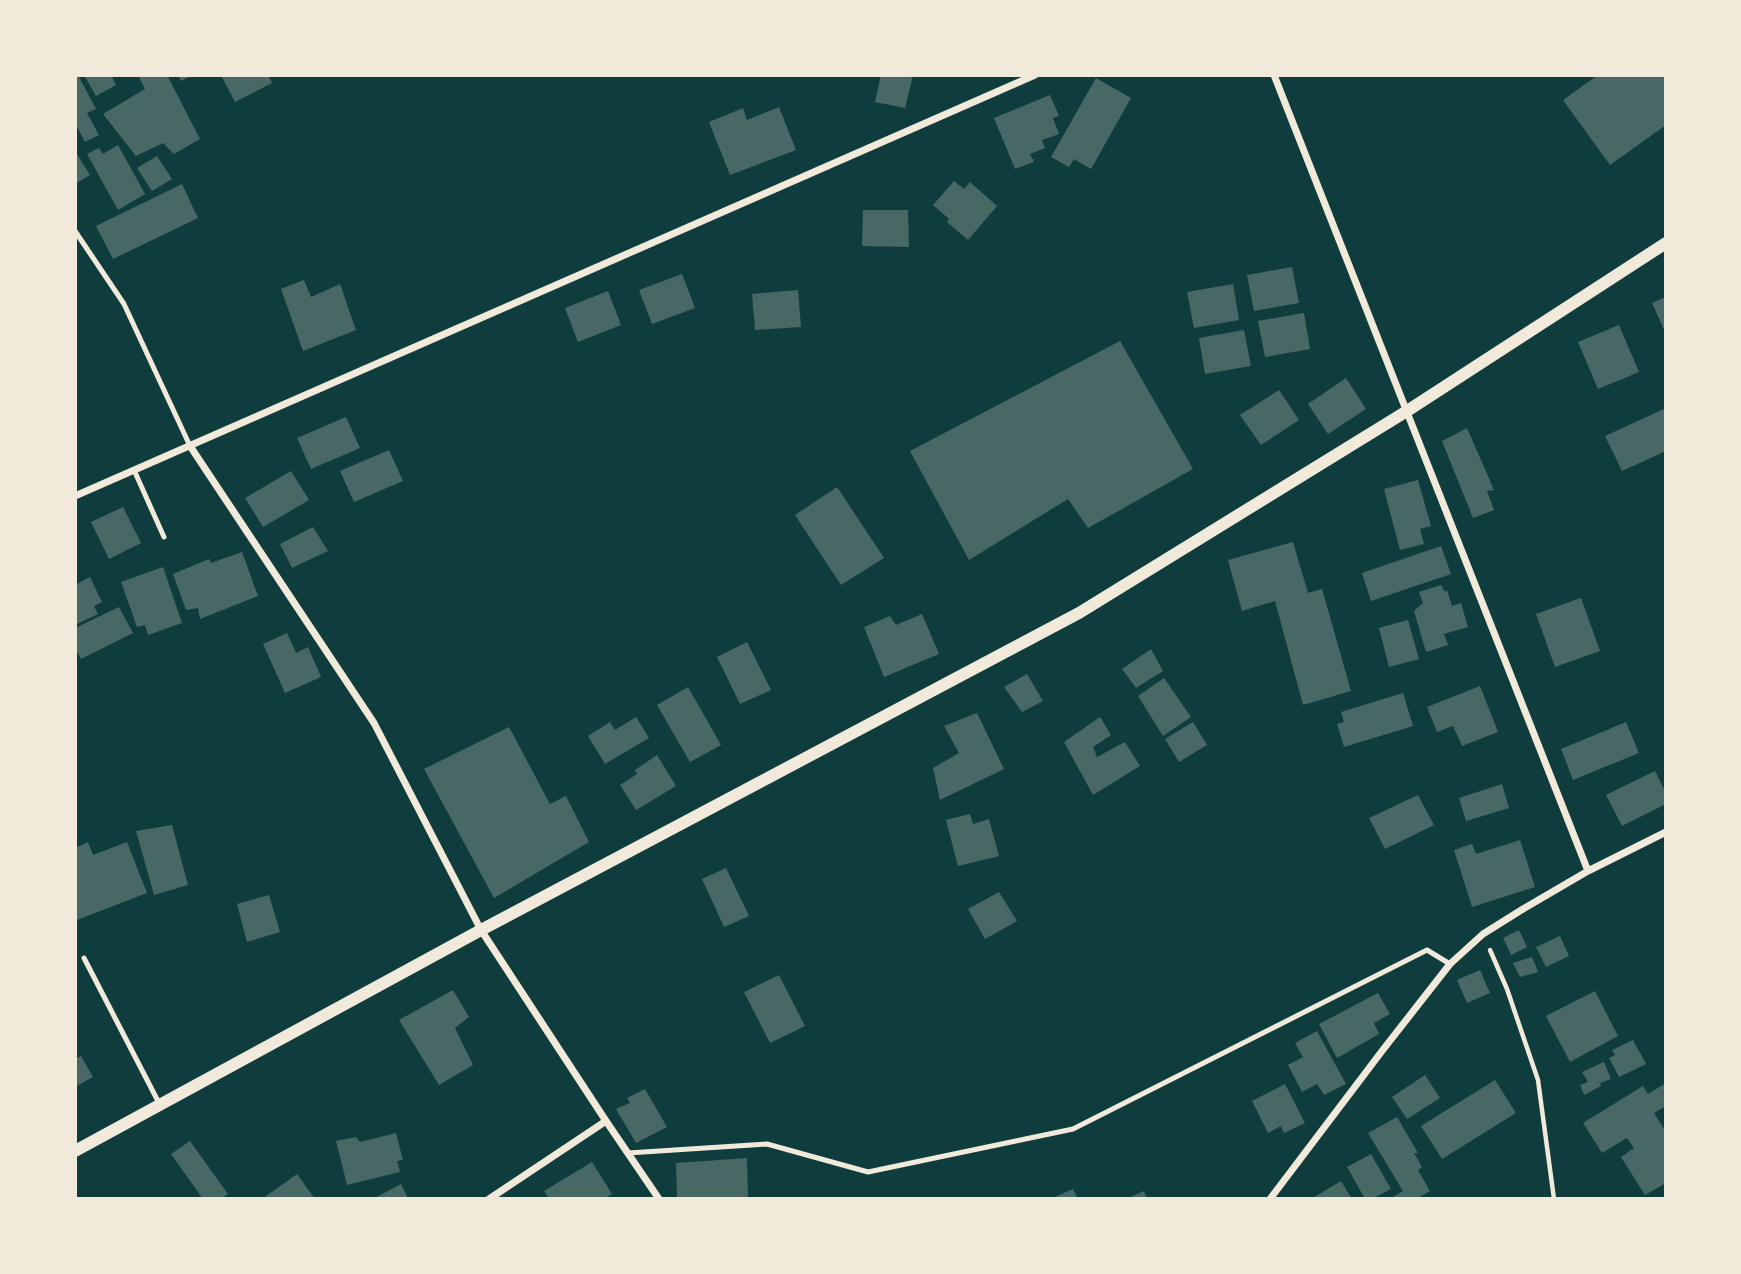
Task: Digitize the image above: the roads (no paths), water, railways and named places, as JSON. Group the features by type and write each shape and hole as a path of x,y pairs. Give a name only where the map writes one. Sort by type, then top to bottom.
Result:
{"street":[{"path":"75,496 1035,75"},
{"path":"1274,75 1588,871"},
{"path":"75,1151 481,930 1079,612 1406,411 1666,243"},
{"path":"190,446 374,723 481,930 659,1199"},
{"path":"1270,1199 1450,964 1483,934 1588,871 1666,832"},
{"path":"489,1199 606,1121"}],"lane":[{"path":"75,231 124,304 190,446"},
{"path":"134,470 164,537"},
{"path":"628,1153 767,1144 868,1172 1073,1129 1427,950 1450,964"},
{"path":"84,958 160,1105"}]}
